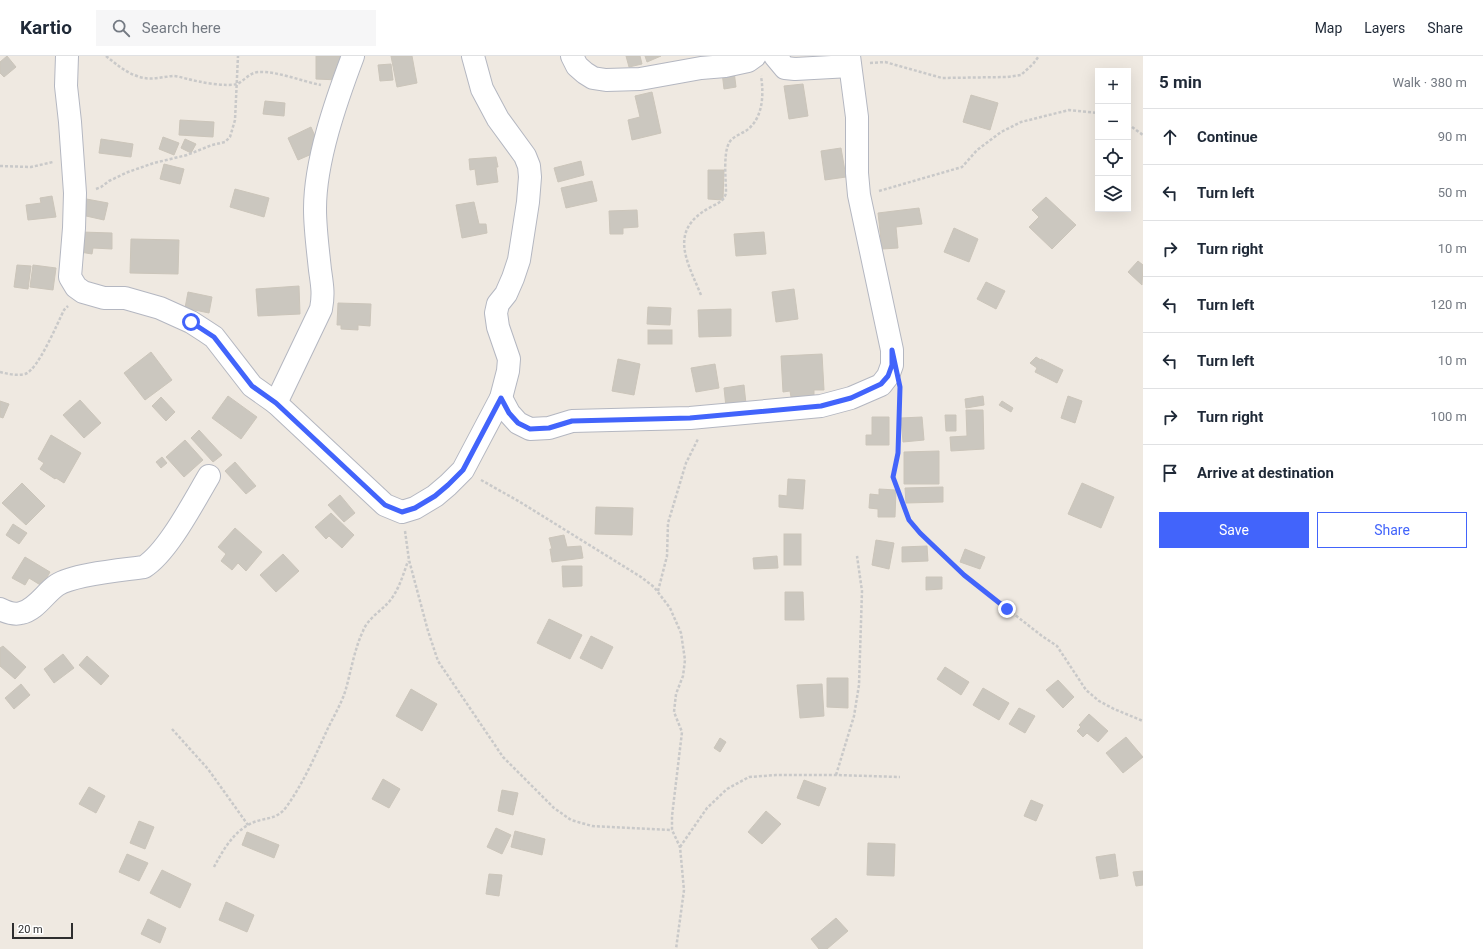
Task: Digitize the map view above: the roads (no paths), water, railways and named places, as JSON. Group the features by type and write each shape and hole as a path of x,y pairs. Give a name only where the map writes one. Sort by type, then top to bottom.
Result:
{"street":[{"path":"68,56 66,86 75,193 70,277 76,287 83,292 104,298 124,298 160,308 191,322 214,337 252,386 276,403 385,505 402,512 415,508 435,496 463,470 501,398 508,371 509,359 498,327 496,313 498,304 506,294 519,260 528,202 530,172 525,156 498,119 482,89 473,56"},
{"path":"276,403 321,309 324,296 317,239 315,210 316,194 327,136 341,88 353,56"},
{"path":"501,398 509,413 518,423 530,429 549,428 572,421 708,417 821,406 851,398 871,390 881,384 888,376 892,365 892,350 859,195 857,173 857,117 849,61 795,69 785,68 764,61 748,61 725,66 701,68 640,78 606,80 593,78 585,74 577,66 572,56"},
{"path":"0,609 8,612 20,613 30,609 58,584 77,578 144,567 151,563 169,541 209,476"}]}
